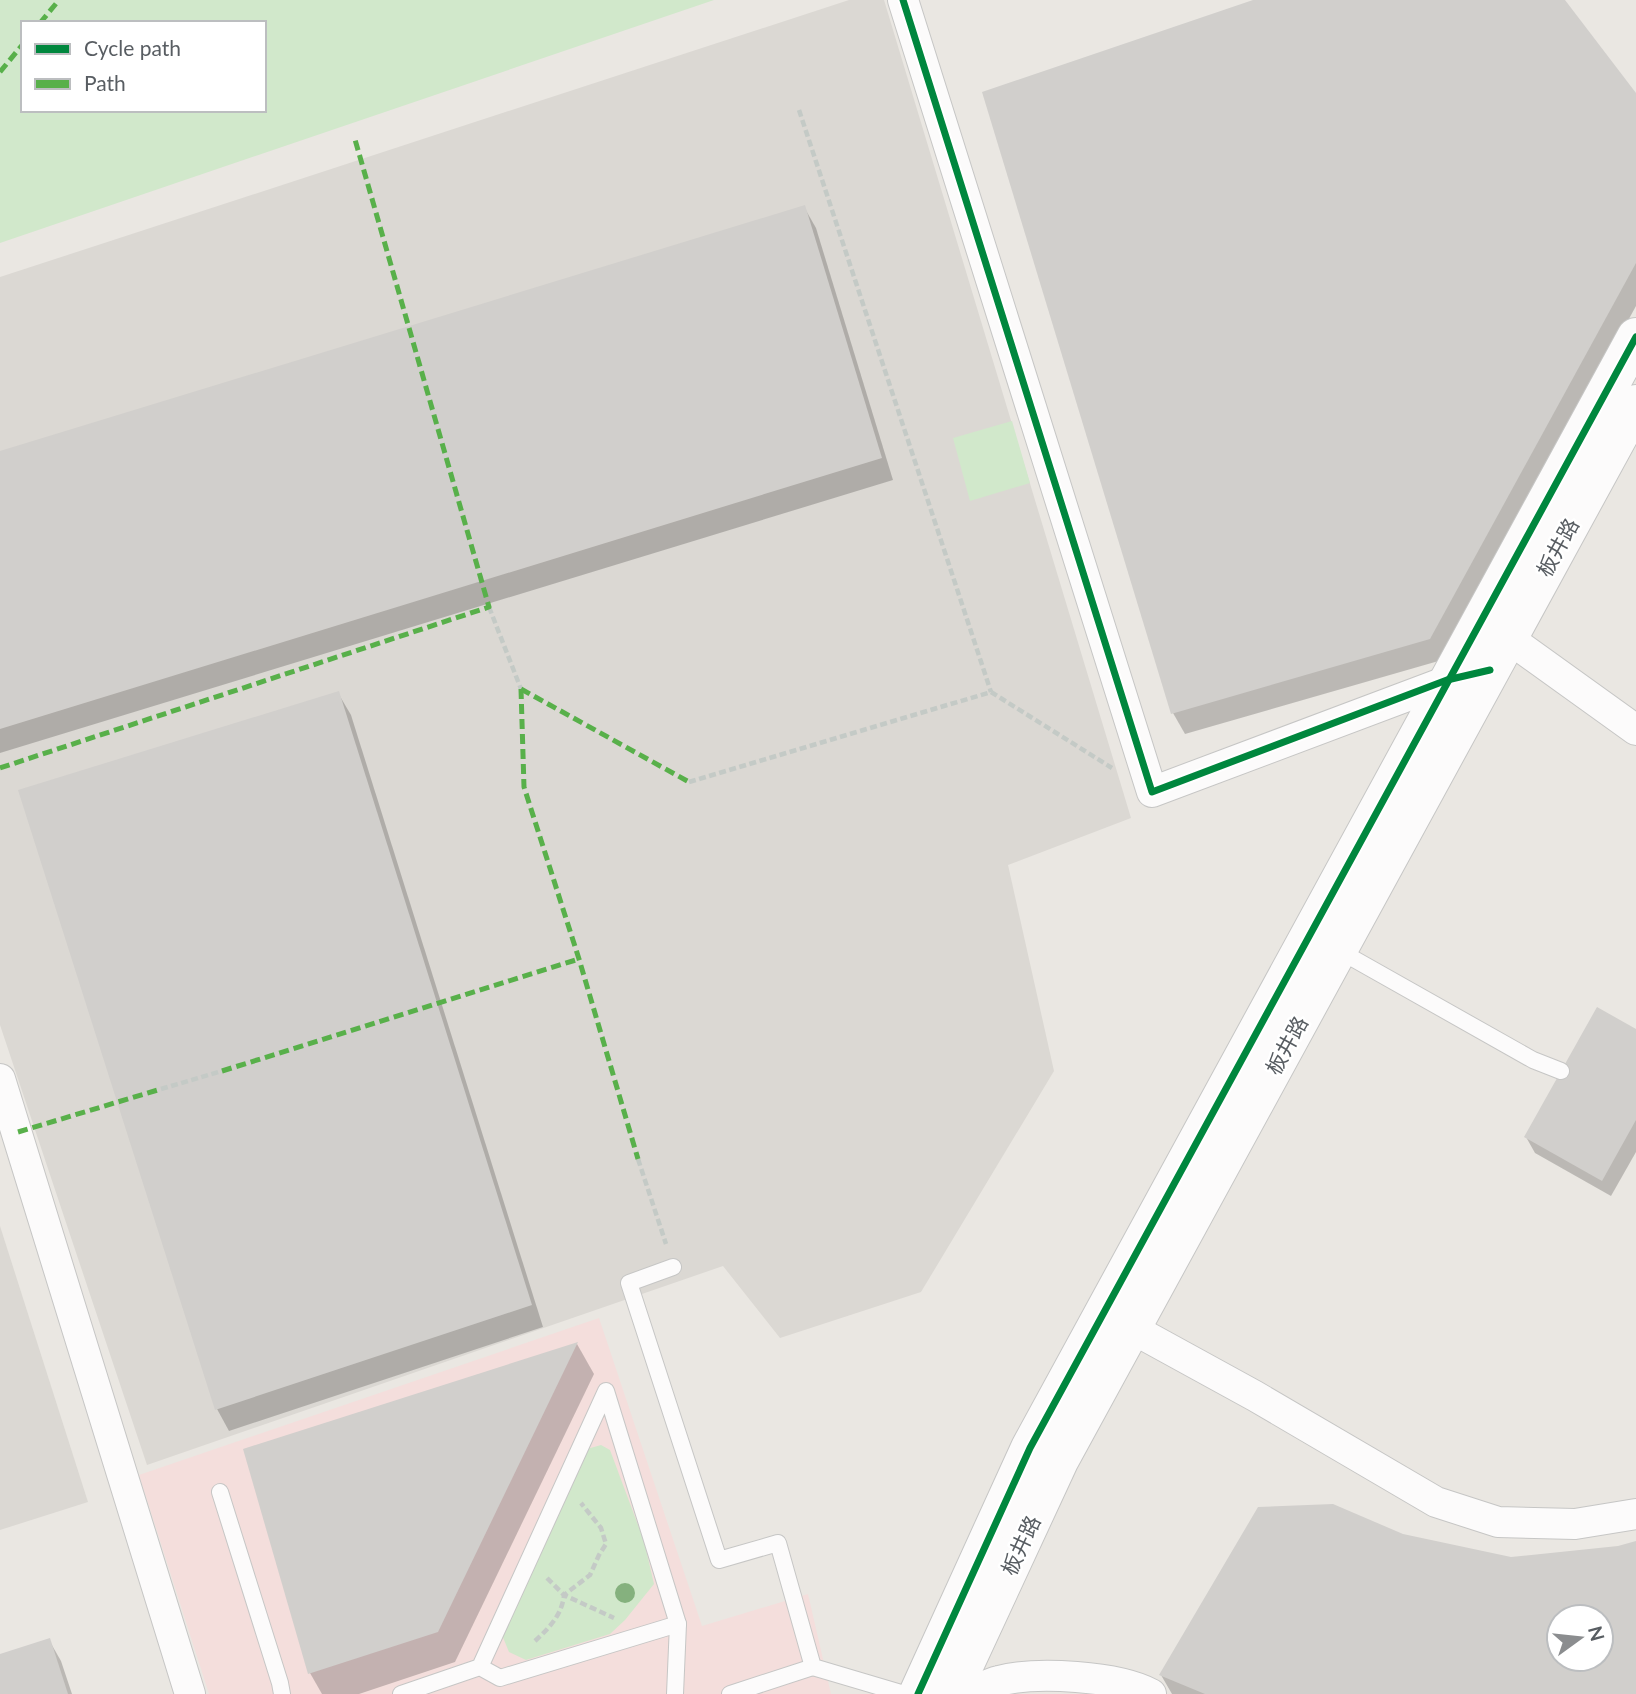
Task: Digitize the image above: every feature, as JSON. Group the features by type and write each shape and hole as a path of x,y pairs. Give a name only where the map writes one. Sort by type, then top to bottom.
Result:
{"street":[{"path":"903,0 1152,792 1447,680 1499,654 1636,730"},
{"path":"918,1694 1030,1448 1636,337"},
{"name":"板井路","path":"951,1694 1059,1461 1636,404"},
{"path":"0,1079 190,1694"},
{"path":"1131,1328 1255,1396 1436,1502 1498,1521 1575,1524 1636,1514"},
{"path":"969,1694 998,1681 1048,1674 1136,1686 1151,1694"}],"lane":[{"path":"1338,950 1533,1060 1561,1071"},
{"path":"673,1266 629,1283 719,1560 778,1543 813,1667"},
{"path":"401,1694 480,1667 606,1391 678,1624 675,1694"},
{"path":"220,1492 282,1694"},
{"path":"480,1667 500,1678 678,1624"},
{"path":"730,1694 813,1667 904,1694"}],"path":[{"path":"799,110 991,692 1152,792"},
{"path":"489,607 521,689"},
{"path":"690,782 991,692"},
{"path":"161,1089 222,1071"},
{"path":"638,1159 673,1266"},
{"path":"515,1674 510,1658 549,1628 563,1607 564,1595 590,1575 606,1544 601,1528 586,1508 562,1487"},
{"path":"529,1560 564,1595 627,1623 638,1636"}],"shaded area":[{"path":"849,0 884,0 1131,818 1008,865 1054,1071 921,1292 780,1338 723,1266 147,1465 0,1025 0,277"},
{"path":"0,1226 88,1502 0,1530"},
{"path":"599,1318 702,1626 808,1594 831,1694 209,1694 139,1475"}],"green space":[{"path":"0,0 714,0 0,243"},
{"path":"1012,421 1030,483 970,501 953,438"},
{"path":"601,1445 610,1450 644,1541 654,1584 610,1634 526,1660 509,1652 502,1635 587,1449"}],"building":[{"path":"1253,0 1565,0 1636,93 1636,263 1430,639 1171,714 982,92"},
{"path":"805,205 882,458 0,729 0,451"},
{"path":"339,691 532,1305 215,1410 18,790"},
{"path":"1597,1007 1636,1029 1636,1120 1602,1181 1524,1137"},
{"path":"578,1342 438,1632 308,1674 243,1449"},
{"path":"1333,1504 1403,1534 1511,1557 1618,1546 1636,1541 1636,1694 1205,1694 1159,1675 1258,1507"},
{"path":"50,1638 68,1694 0,1694 0,1654"}],"marked path":[{"path":"42,21 59,0"},
{"path":"0,72 21,46"},
{"path":"0,768 489,607 354,136"},
{"path":"521,689 524,787 579,959 638,1159"},
{"path":"521,689 689,782"},
{"path":"222,1071 579,959"},
{"path":"18,1132 161,1089"}],"cycle path":[{"path":"903,0 1152,792 1447,680 1490,670"},
{"path":"918,1694 1030,1448 1636,337"}]}
